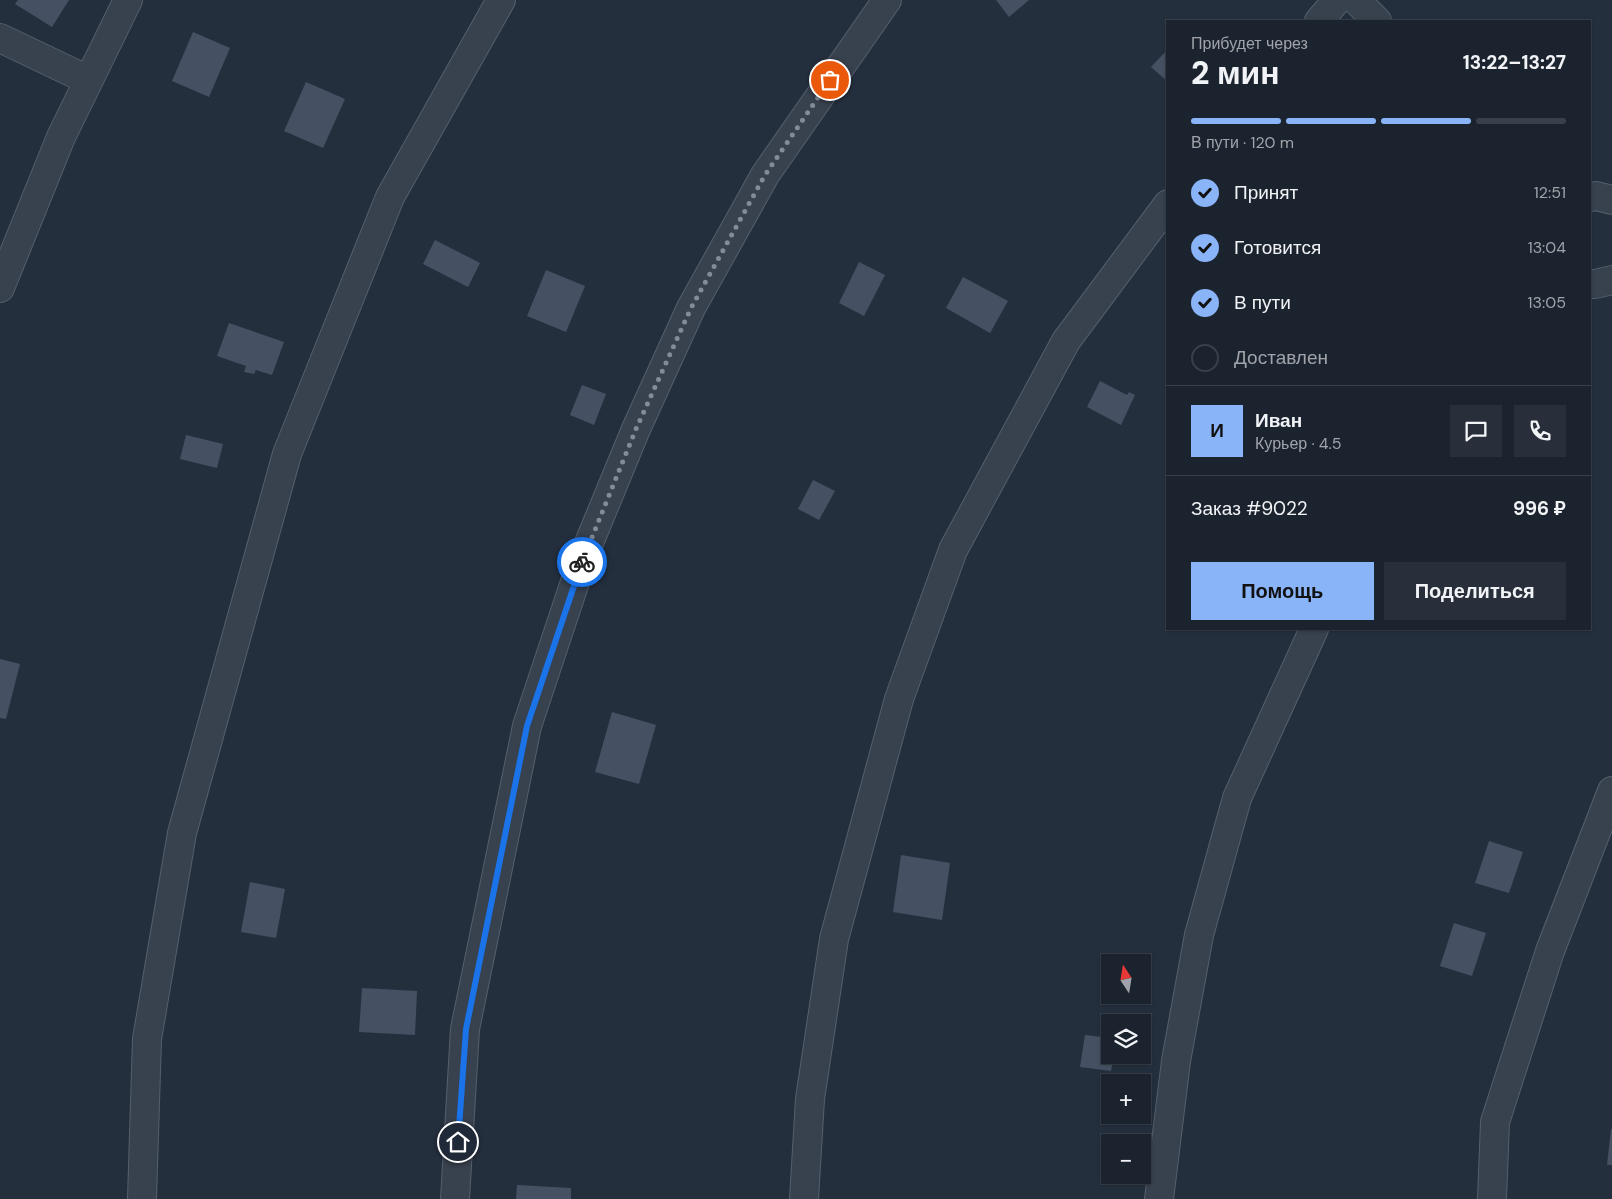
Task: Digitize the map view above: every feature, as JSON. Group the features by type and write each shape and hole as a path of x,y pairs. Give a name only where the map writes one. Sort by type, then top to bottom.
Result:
{"lane":[{"path":"0,288 61,137 128,0"},
{"path":"142,1199 147,1039 182,833 287,454 390,198 501,0"},
{"path":"455,1199 466,1029 527,726 584,555 636,429 691,308 765,175 887,0"},
{"path":"1320,20 1337,0"},
{"path":"1356,0 1376,20"},
{"path":"0,38 88,80"},
{"path":"1591,197 1596,196 1612,200"},
{"path":"804,1199 810,1100 834,939 898,699 953,550 1066,341 1166,207"},
{"path":"1591,284 1612,280"},
{"path":"1159,1199 1176,1060 1200,935 1237,798 1314,630"},
{"path":"1492,1199 1494,1122 1550,951 1612,791"}],"building":[{"path":"18,0 69,0 52,27 15,4"},
{"path":"996,0 1029,0 1009,17"},
{"path":"193,32 230,48 209,97 172,81"},
{"path":"1166,51 1166,80 1151,67"},
{"path":"306,82 345,99 323,148 284,131"},
{"path":"435,240 480,263 468,287 423,264"},
{"path":"859,262 885,275 864,316 839,303"},
{"path":"546,270 585,286 566,332 527,316"},
{"path":"963,277 1008,301 990,333 946,308"},
{"path":"229,323 284,342 272,375 256,370 254,374 244,372 246,366 217,356"},
{"path":"1100,381 1127,395 1129,392 1135,395 1121,425 1087,407"},
{"path":"582,385 606,394 594,425 570,415"},
{"path":"186,435 223,444 217,468 180,459"},
{"path":"813,480 835,491 819,520 798,509"},
{"path":"0,659 20,664 6,719 0,718"},
{"path":"612,712 656,725 639,784 595,772"},
{"path":"1489,841 1523,852 1509,893 1475,883"},
{"path":"901,855 950,863 942,920 893,912"},
{"path":"250,882 285,889 276,938 241,932"},
{"path":"1454,923 1486,933 1472,976 1440,966"},
{"path":"362,988 417,991 415,1035 359,1032"},
{"path":"1085,1035 1101,1037 1101,1064 1112,1064 1111,1071 1080,1067"},
{"path":"1611,1129 1612,1165 1607,1165"},
{"path":"517,1185 571,1188 571,1199 516,1199"}],"way so far":[{"path":"582,562 636,429 691,308 765,175 830,80"}],"route":[{"path":"458,1142 466,1029 527,726 582,562"}]}
